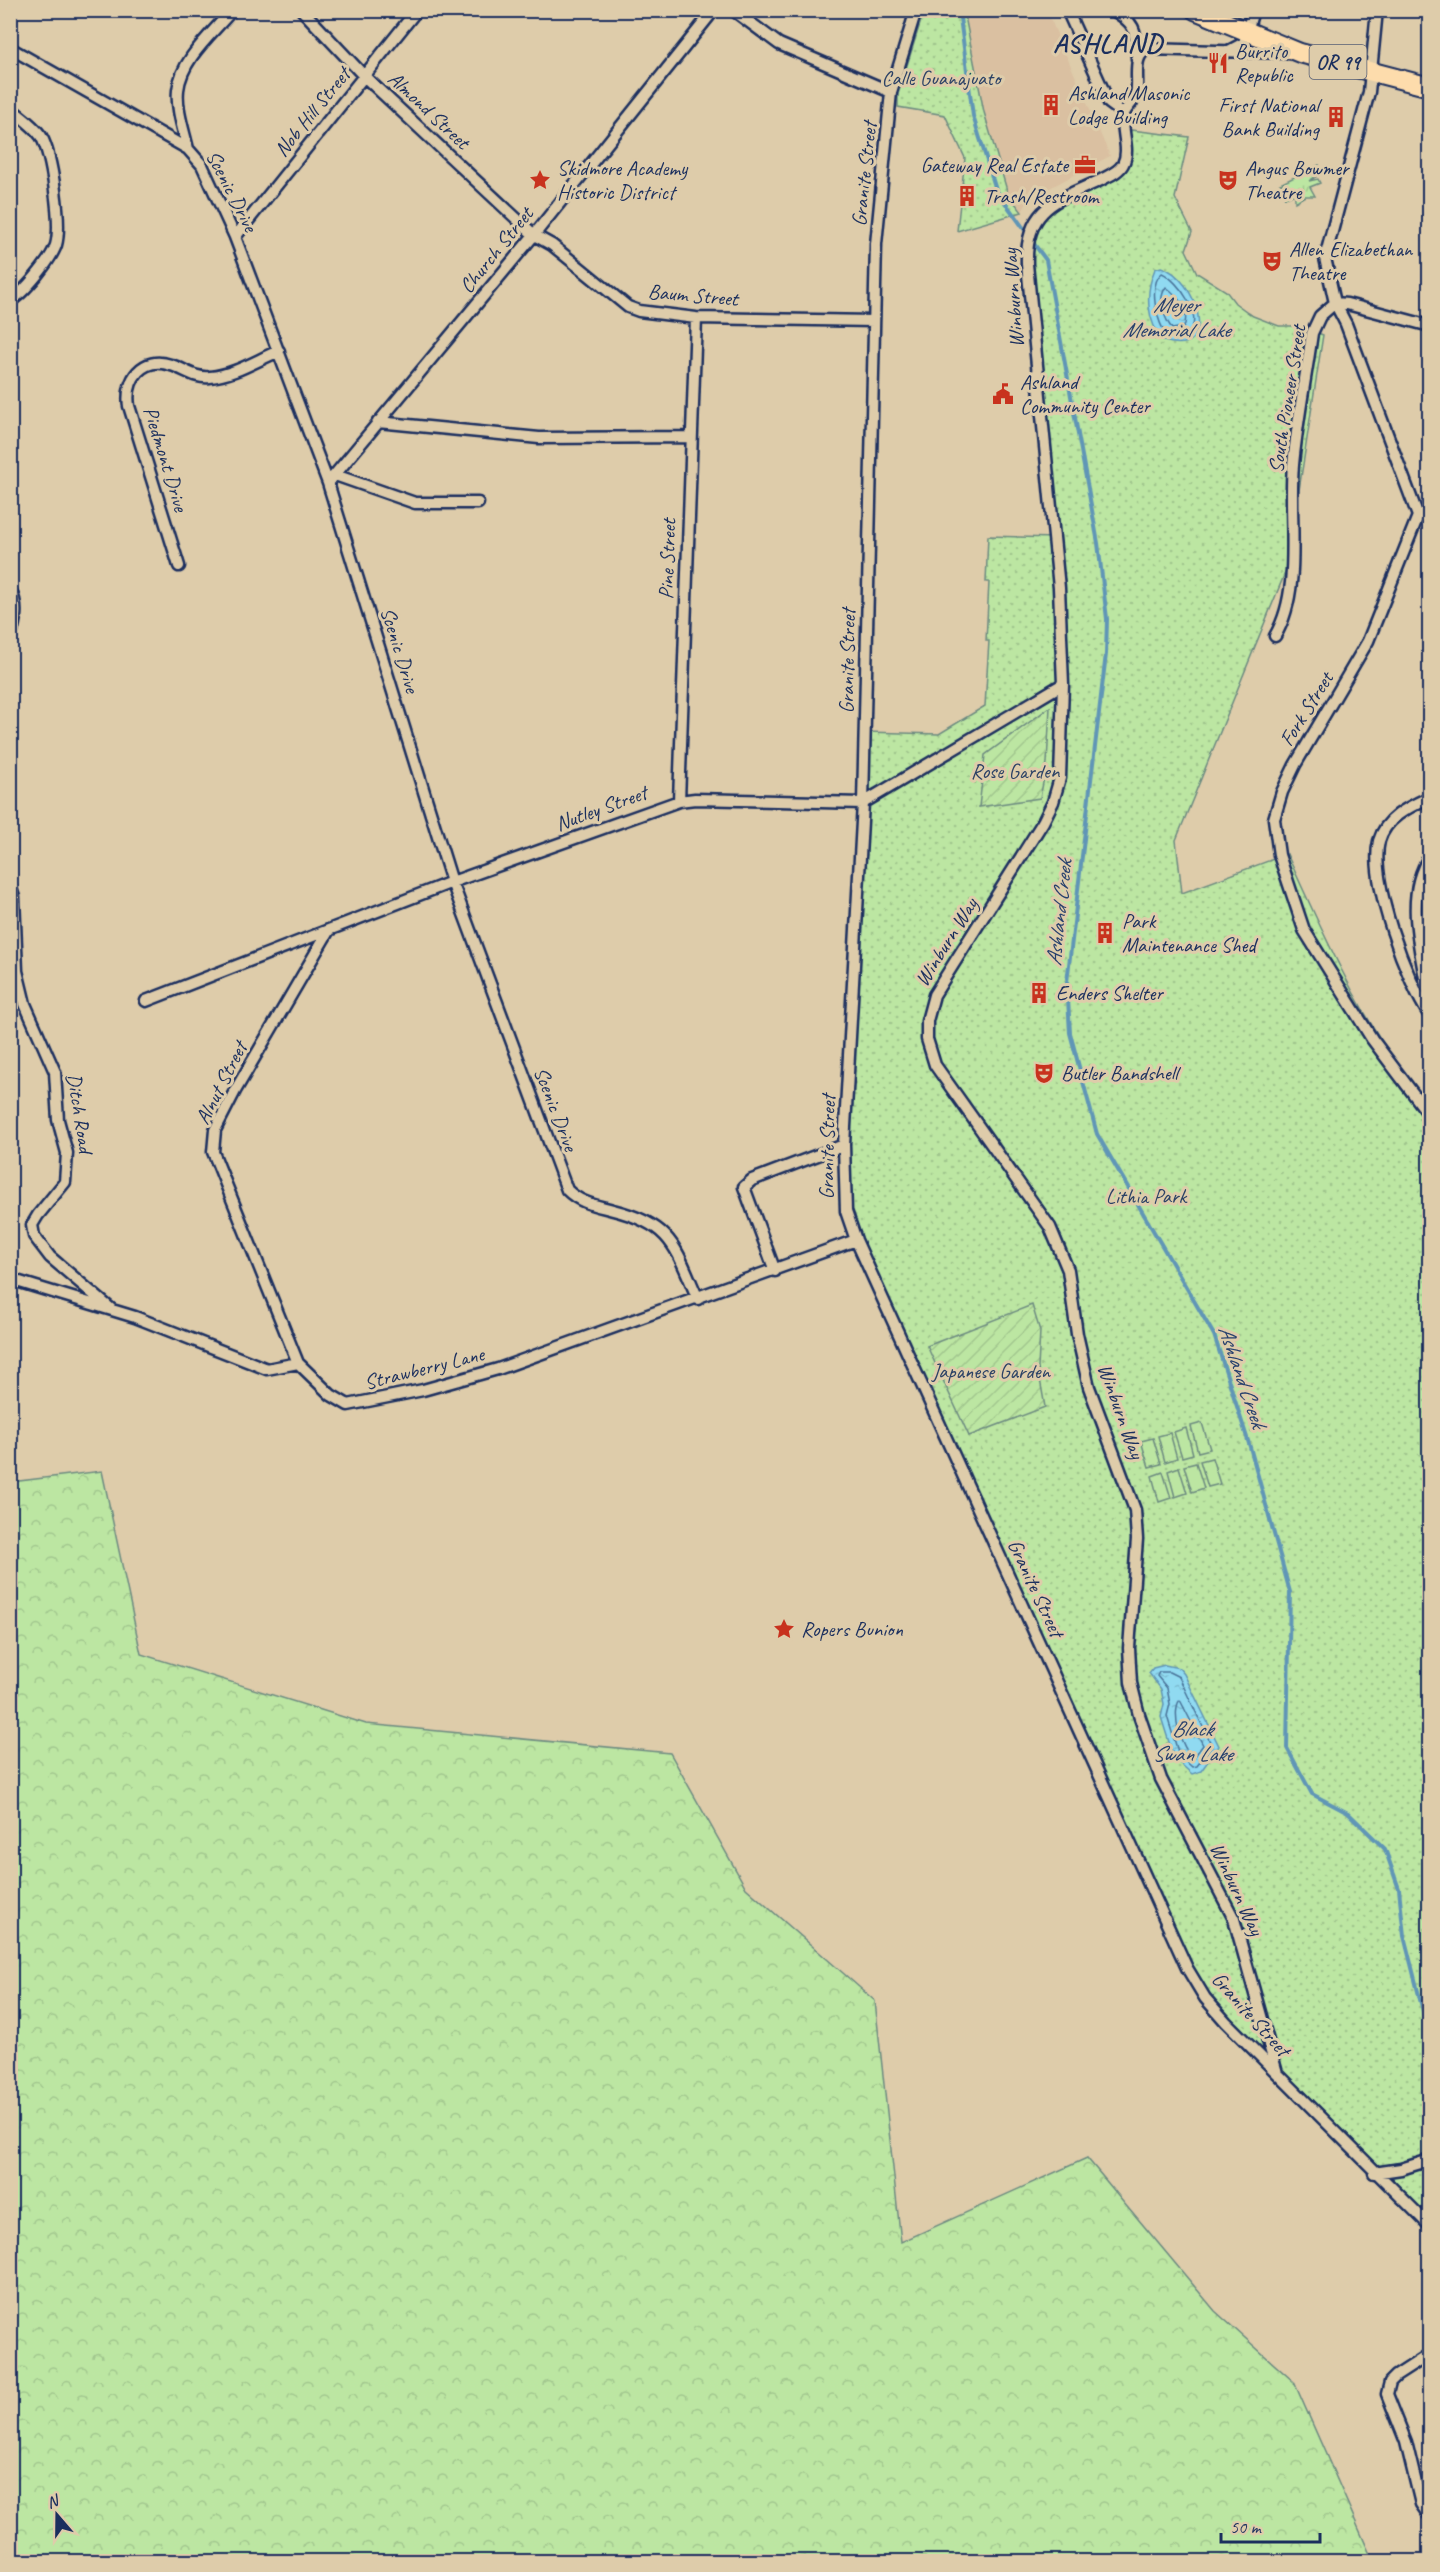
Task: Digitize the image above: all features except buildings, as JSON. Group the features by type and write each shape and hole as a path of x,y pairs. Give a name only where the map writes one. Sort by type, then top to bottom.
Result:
{"main road":[{"name":"OR 99","path":"1196,10 1300,53 1430,87"}],"street":[{"path":"188,149 179,104 180,81 189,62 232,10"},
{"name":"Almond Street","path":"302,10 365,77 534,235"},
{"name":"Nob Hill Street","path":"236,237 417,10"},
{"name":"Church Street","path":"331,479 534,235 714,10"},
{"path":"733,10 779,44 891,92"},
{"name":"Granite Street","path":"916,10 891,92 876,244 863,803 844,1145 846,1211 856,1240 1187,1968 1205,1998 1374,2173 1430,2226"},
{"name":"Winburn Way","path":"1113,10 1129,20 1134,27 1137,59 1136,96 1124,114 1123,165 1112,175 1053,201 1030,230 1026,247 1059,588 1063,684 1058,790 1042,822 988,913 941,982 930,1006 927,1039 935,1065 1050,1227 1068,1270 1077,1334 1089,1387 1136,1510 1137,1539 1129,1648 1131,1683 1139,1715 1165,1787 1234,1919 1278,2073"},
{"path":"1224,53 1237,49 1244,43 1253,10"},
{"path":"1377,10 1373,71 1325,258 1335,303 1346,324 1418,516 1430,519"},
{"path":"1067,11 1109,103 1124,114"},
{"path":"1137,59 1147,49 1224,53 1300,53"},
{"name":"Scenic Drive","path":"12,51 188,149 202,165 236,237 331,479 452,882 567,1190 583,1202 635,1215 663,1231 677,1252 698,1299"},
{"path":"10,108 31,125 46,147 51,160 57,228 56,243 48,261 18,297 10,302"},
{"name":"Baum Street","path":"534,235 552,245 628,307 656,315 696,318 874,321"},
{"path":"1335,303 1347,304 1430,326"},
{"name":"South Pioneer Street","path":"1275,636 1284,621 1290,597 1293,466 1312,333 1320,316 1335,303"},
{"name":"Pine Street","path":"678,801 696,318"},
{"name":"Piedmont Drive","path":"179,567 129,406 127,393 131,379 141,368 160,363 170,364 193,375 214,377 279,351"},
{"path":"378,422 539,438 690,436"},
{"path":"331,479 415,502 478,504"},
{"name":"Fork Street","path":"1418,516 1368,641 1295,765 1282,792 1274,819 1279,855 1304,930 1330,968 1372,1039 1430,1116"},
{"path":"10,590 16,602 16,613 10,639"},
{"path":"863,803 1063,684"},
{"path":"1430,797 1402,810 1388,824 1379,840 1377,859 1386,908 1410,980 1430,1014"},
{"name":"Nutley Street","path":"146,1001 452,882 678,801 695,799 863,803"},
{"path":"1430,856 1424,865 1415,893 1430,1014"},
{"name":"Ditch Road","path":"10,886 14,897 17,972 25,1004 55,1072 57,1120 67,1153 65,1182 32,1225 34,1236 50,1257 111,1309"},
{"name":"Alnut Street","path":"298,1363 218,1169 213,1152 213,1140 215,1130 235,1092 329,930"},
{"path":"774,1271 744,1187 752,1179 844,1145"},
{"name":"Strawberry Lane","path":"298,1363 331,1395 348,1405 360,1404 498,1369 698,1299 856,1240"},
{"path":"10,1279 111,1309 187,1336 267,1369 298,1363"},
{"path":"1374,2173 1401,2169 1430,2160"},
{"path":"1430,2354 1396,2376 1390,2382 1387,2394 1406,2442 1421,2504 1430,2517"}],"shaded area":[{"path":"964,11 1047,11 1110,156 1029,199 1022,212 1008,194 984,112"}],"green space":[{"name":"Calle Guanajuato","path":"924,11 964,11 984,112 1008,194 1022,212 957,231 965,158 945,115 898,107 898,94"},
{"name":"Lithia Park","path":"1131,130 1189,137 1175,198 1192,232 1186,250 1197,273 1226,291 1235,303 1253,316 1279,326 1301,326 1323,335 1287,568 1176,840 1182,893 1287,854 1333,953 1367,1017 1406,1077 1429,1105 1429,2226 1205,1998 846,1211 865,732 939,734 985,706 989,641 986,641 989,582 986,582 988,536 1054,538 1026,247 1045,209 1118,170"},
{"path":"1319,165 1323,172 1309,181 1318,179 1320,183 1310,187 1315,196 1305,196 1295,202 1295,194 1285,198 1284,195 1290,190 1280,184"},
{"name":"Rose Garden","path":"1050,707 1047,763 1040,798 979,807 985,755"},
{"name":"Japanese Garden","path":"1032,1305 1040,1331 1038,1368 1045,1407 969,1436 927,1346"},
{"path":"1202,1423 1210,1449 1198,1452 1191,1426"},
{"path":"1186,1428 1193,1454 1182,1457 1174,1432"},
{"path":"1170,1433 1177,1458 1165,1462 1158,1436"},
{"path":"1153,1438 1161,1464 1149,1467 1141,1441"},
{"path":"1212,1458 1220,1484 1208,1487 1200,1461"},
{"path":"1196,1463 1204,1488 1192,1492 1184,1466"},
{"path":"1179,1467 1187,1493 1175,1497 1168,1471"},
{"path":"102,1471 141,1654 366,1724 670,1753 746,1888 875,2001 901,2242 1087,2158 1215,2311 1294,2382 1373,2561 11,2561 11,1482"},
{"path":"1163,1472 1171,1498 1159,1502 1152,1476"}],"water":[{"name":"Meyer Memorial Lake","path":"1161,267 1174,274 1185,285 1198,314 1198,328 1193,338 1182,343 1164,341 1151,316 1150,287 1155,269"},
{"name":"Black Swan Lake","path":"1165,1665 1179,1668 1184,1674 1219,1746 1201,1771 1192,1774 1174,1758 1161,1717 1164,1704 1161,1689 1149,1673 1153,1668"}],"waterway":[{"name":"Ashland Creek","path":"959,10 973,116 996,190 1027,233"},
{"name":"Ashland Creek","path":"1031,240 1046,260 1098,543 1107,619 1106,654 1067,982 1070,1033 1097,1134 1214,1335 1250,1447 1290,1592 1287,1748 1312,1794 1348,1813 1385,1849 1399,1889 1404,1936 1430,2039"}],"place":[{"name":"Burrito Republic","path":"1218,63"},
{"name":"Ashland Masonic Lodge Building","path":"1051,105"},
{"name":"First National Bank Building","path":"1336,117"},
{"name":"Gateway Real Estate","path":"1085,165"},
{"name":"Skidmore Academy Historic District","path":"540,180"},
{"name":"Angus Bowmer Theatre","path":"1228,180"},
{"name":"Trash/Restroom","path":"967,196"},
{"name":"Allen Elizabethan Theatre","path":"1272,261"},
{"name":"Ashland Community Center","path":"1003,394"},
{"name":"Park Maintenance Shed","path":"1105,933"},
{"name":"Enders Shelter","path":"1039,993"},
{"name":"Butler Bandshell","path":"1044,1073"},
{"name":"Ropers Bunion","path":"784,1629"}],"district":[{"name":"ASHLAND","path":"1108,43"}]}
